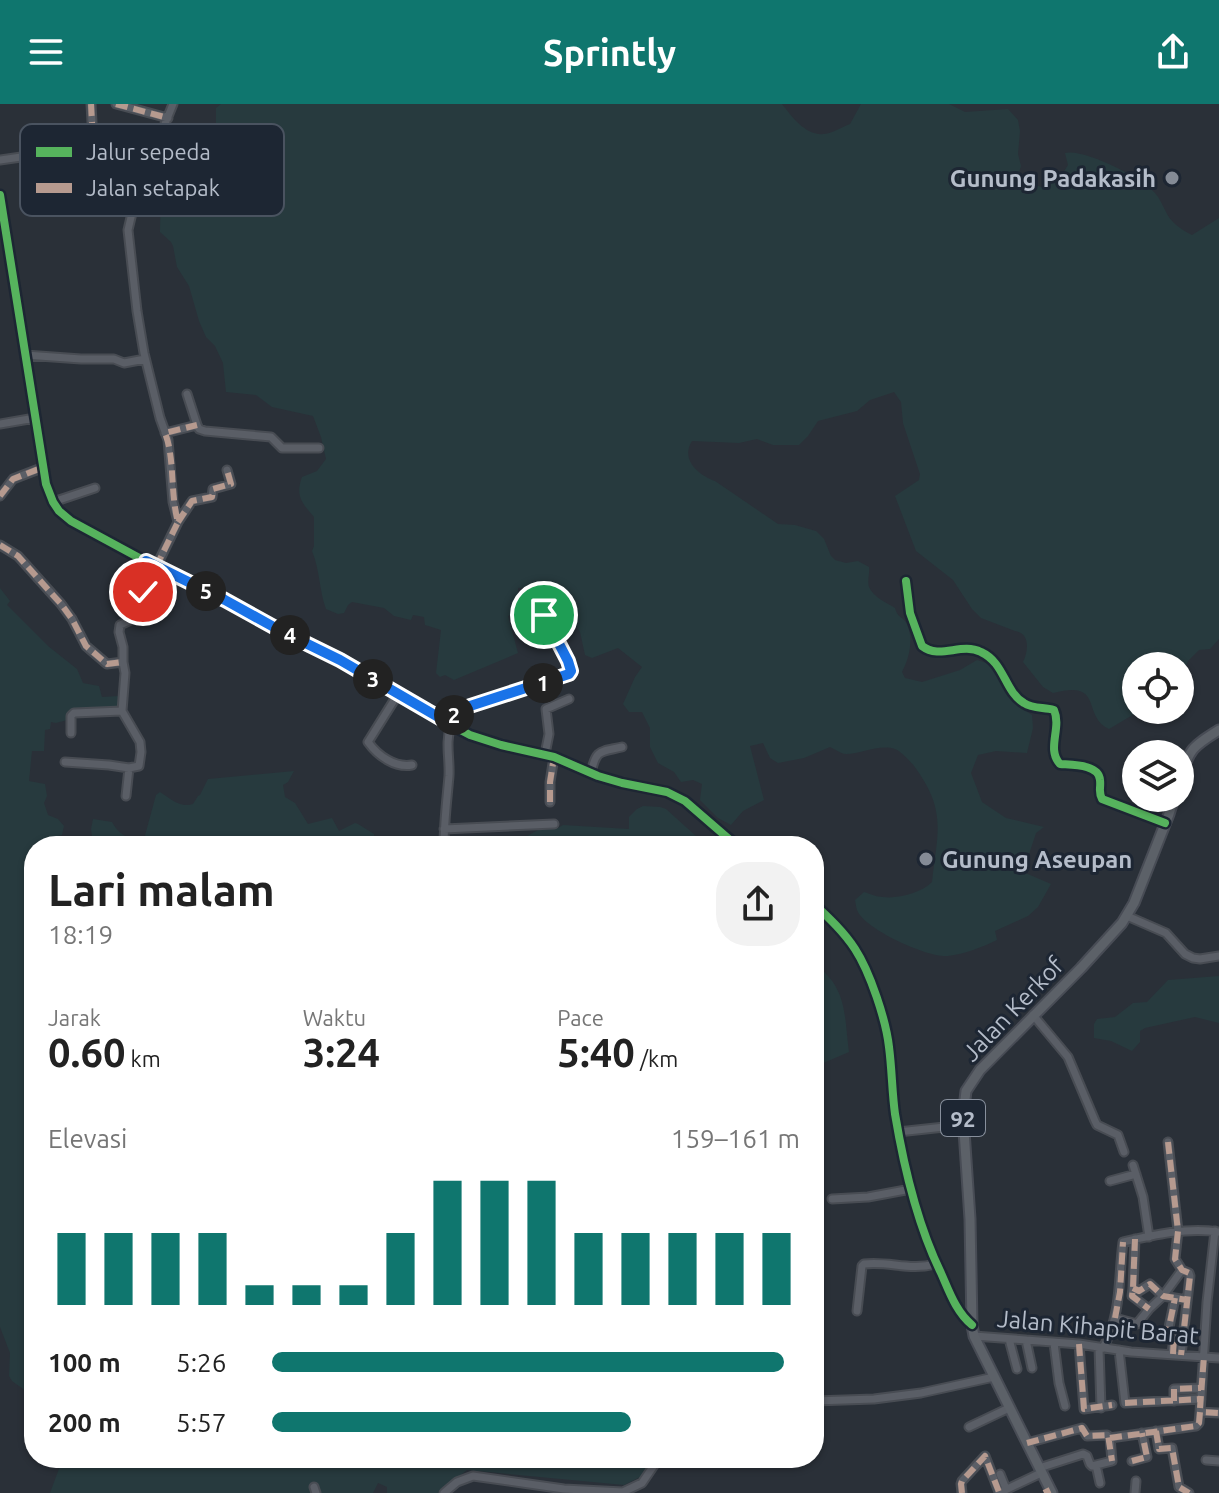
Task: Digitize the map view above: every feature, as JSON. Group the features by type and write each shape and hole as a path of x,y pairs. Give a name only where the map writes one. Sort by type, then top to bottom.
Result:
{"main road":[{"path":"1194,747 1218,732"},
{"name":"Jalan Kerkof","path":"1049,1492 974,1336 963,1125 966,1091 994,1055 1100,949 1127,916 1169,812"}],"street":[{"path":"91,104 92,124"},
{"path":"116,104 168,118"},
{"path":"165,124 173,104"},
{"path":"0,160 20,157"},
{"path":"0,195 4,245 46,484 59,511 71,521 333,657 470,735 545,754 622,783 667,792 698,812 726,836"},
{"path":"131,216 128,230 145,359 165,433 178,522"},
{"path":"25,355 114,359 124,363 145,359"},
{"path":"187,394 199,429 271,437 282,448 319,448"},
{"path":"0,424 35,418"},
{"path":"165,433 197,425"},
{"path":"0,496 13,479 44,467"},
{"path":"156,567 192,501 212,497 213,489 231,484 227,470"},
{"path":"53,502 95,488"},
{"path":"0,545 18,556 61,604 86,646 107,664 123,662"},
{"path":"65,762 129,768 139,766 141,745 122,711 125,675 119,628 142,615 146,561"},
{"path":"906,581 910,613 922,646 936,653 969,647 988,655 998,665 1014,695 1023,703 1033,708 1054,710 1057,721 1053,754 1060,764 1086,767 1100,778 1099,795 1102,799 1165,823"},
{"path":"444,836 449,773 448,723 467,707 571,671 544,615"},
{"path":"398,694 368,742 369,746 396,765 412,765"},
{"path":"545,754 549,734 546,709 569,699"},
{"path":"71,733 71,716 74,713 122,711"},
{"path":"591,773 597,754 622,747"},
{"path":"550,802 554,757"},
{"path":"126,796 129,768"},
{"path":"444,829 554,824"},
{"path":"824,914 857,951 868,975 889,1046 898,1132 925,1237 960,1314 972,1325"},
{"path":"1127,916 1166,933 1185,954 1193,958 1219,956"},
{"path":"1033,1015 1068,1057 1097,1125 1118,1135 1124,1152"},
{"path":"898,1132 963,1125"},
{"path":"1168,1142 1178,1231 1175,1259 1190,1276 1177,1355"},
{"path":"1133,1165 1143,1197 1149,1237"},
{"path":"1110,1181 1136,1174"},
{"path":"832,1199 868,1197 911,1189"},
{"path":"1027,1443 1082,1428 1087,1436 1107,1435 1110,1438 1196,1426 1199,1423 1217,1232 1178,1231 1123,1242 1115,1318 1101,1348 1101,1408"},
{"path":"1135,1239 1132,1292 1149,1309"},
{"path":"857,1311 862,1266 865,1263 906,1268 936,1264"},
{"path":"1115,1318 1137,1324 1182,1270"},
{"path":"1120,1292 1139,1291 1150,1284 1163,1296 1187,1300"},
{"path":"1175,1298 1168,1332 1174,1337 1177,1355"},
{"name":"Jalan Kihapit Barat","path":"974,1336 1219,1358"},
{"path":"1009,1339 1017,1369"},
{"path":"1026,1340 1032,1368"},
{"path":"1054,1343 1065,1406"},
{"path":"1079,1344 1083,1408 1112,1405"},
{"path":"1119,1350 1125,1403 1201,1399"},
{"path":"824,1401 921,1393 994,1377"},
{"path":"1174,1401 1174,1389 1201,1388"},
{"path":"969,1427 1009,1408"},
{"path":"1200,1412 1219,1413"},
{"path":"1156,1431 1159,1449"},
{"path":"1142,1433 1147,1457"},
{"path":"1001,1491 1083,1454 1090,1464 1112,1461 1110,1438"},
{"path":"1132,1461 1147,1457 1159,1449 1172,1447 1179,1487 1189,1493"},
{"path":"962,1493 962,1481 984,1456 1001,1491"},
{"path":"1206,1460 1219,1461"},
{"path":"1096,1465 1100,1483"},
{"path":"444,1493 457,1482 473,1476 564,1489 623,1492 642,1483 652,1468"},
{"path":"1000,1474 1001,1491"},
{"path":"1135,1493 1136,1481"}],"green space":[{"path":"221,104 782,104 805,129 824,134 850,124 861,104 949,104 965,112 1008,109 1018,120 1020,131 1019,172 1035,184 1046,188 1063,173 1068,165 1065,153 1085,155 1112,166 1148,187 1173,222 1192,235 1219,218 1219,639 1210,649 1199,650 1194,655 1194,652 1122,652 1122,721 1109,729 1101,723 1090,701 1080,691 1053,693 1043,687 1023,662 1027,648 1024,635 981,618 953,580 916,551 895,496 919,480 920,474 903,423 901,402 894,392 870,400 857,411 818,421 799,445 773,445 757,439 739,443 692,441 689,448 693,466 703,475 778,524 816,531 835,560 846,563 858,561 869,567 868,585 871,591 895,608 909,630 910,649 902,672 905,678 922,682 960,670 978,660 995,669 1009,695 1032,715 1033,728 1027,753 996,751 978,755 971,773 982,802 1006,818 1044,827 1036,833 1023,872 1051,884 1038,907 1028,916 995,931 997,940 948,956 913,948 873,927 856,908 855,900 864,892 895,897 916,892 932,882 938,824 936,812 926,785 907,758 898,750 889,748 846,754 830,747 804,758 778,763 770,758 763,743 750,746 764,800 743,811 731,825 718,818 700,800 702,784 693,780 681,782 674,772 658,763 650,747 650,728 642,712 629,712 623,704 642,667 618,648 592,658 585,655 580,632 572,620 557,619 532,587 518,588 518,611 508,616 518,653 454,680 436,673 441,630 425,625 424,617 413,615 411,620 394,616 384,608 352,602 344,613 326,609 312,551 314,517 300,494 302,477 317,471 326,459 313,416 272,407 256,395 226,392 223,363 199,321 189,286 177,267 173,246 160,232 161,216 284,216 284,124 216,124 216,108"},
{"path":"0,588 10,601 7,605 48,646 77,669 83,683 99,686 102,697 118,696 118,707 87,707 72,712 67,720 51,722 50,729 45,730 44,751 32,751 29,781 45,784 47,796 44,803 48,815 64,826 62,835 58,836 24,836 24,1390 9,1376 10,1353 0,1327"},
{"path":"294,771 283,785 285,797 295,803 308,824 332,818 339,831 355,823 374,836 145,836 156,795 160,792 184,805 193,804 208,779"},
{"path":"643,806 666,809 696,836 527,836 538,830 563,825 629,829 629,817"},
{"path":"93,819 112,822 125,836 92,836"},
{"path":"824,972 839,992 849,1052 824,1063"},
{"path":"1219,976 1219,1023 1195,1017 1145,1028 1140,1031 1140,1042 1132,1051 1111,1041 1094,1038 1097,1019 1115,1017 1133,1003 1147,1002 1168,980"},
{"path":"59,1468 647,1468 644,1475 624,1485 467,1470 438,1493 387,1493 387,1487 378,1483 373,1493 50,1493"}],"marked path":[{"path":"91,104 92,124"},
{"path":"116,104 168,118"},
{"path":"156,567 178,522 165,433 197,425"},
{"path":"0,496 13,479 44,467"},
{"path":"178,522 192,501 212,497 213,489 231,484 227,470"},
{"path":"0,545 18,556 61,604 86,646 107,664 123,662"},
{"path":"550,802 554,757"},
{"path":"1168,1142 1178,1231 1175,1259 1190,1276 1181,1355"},
{"path":"1135,1239 1132,1296 1149,1309"},
{"path":"1115,1318 1123,1242"},
{"path":"1133,1288 1139,1291 1150,1284 1163,1296 1187,1300"},
{"path":"1173,1354 1174,1337 1168,1332 1175,1298"},
{"path":"1079,1344 1084,1409 1112,1405"},
{"path":"1200,1408 1204,1356"},
{"path":"1174,1401 1174,1389 1201,1388"},
{"path":"1125,1403 1201,1399"},
{"path":"1110,1438 1196,1426 1200,1412 1219,1413"},
{"path":"1027,1443 1082,1428 1087,1436 1108,1435 1112,1461"},
{"path":"1156,1431 1159,1449 1172,1448 1179,1487 1189,1493"},
{"path":"1132,1461 1147,1457 1142,1433"},
{"path":"962,1493 962,1481 985,1456 999,1492"},
{"path":"1044,1493 1050,1490"}],"cycle path":[{"path":"0,195 46,484 59,511 71,521 156,567 340,660 470,735 554,757 622,783 667,792 685,801 725,836"},
{"path":"906,581 910,613 922,646 936,651 973,649 989,657 1017,698 1031,706 1054,710 1054,752 1060,764 1090,768 1100,780 1102,799 1165,823"},
{"path":"824,914 851,943 872,983 887,1036 895,1114 912,1195 950,1294 972,1325"}],"place":[{"name":"Gunung Padakasih","path":"1172,178"},
{"name":"Gunung Aseupan","path":"926,859"}],"route":[{"path":"143,592 146,561 340,660 445,721 467,707 569,674 568,661 544,615"}]}
